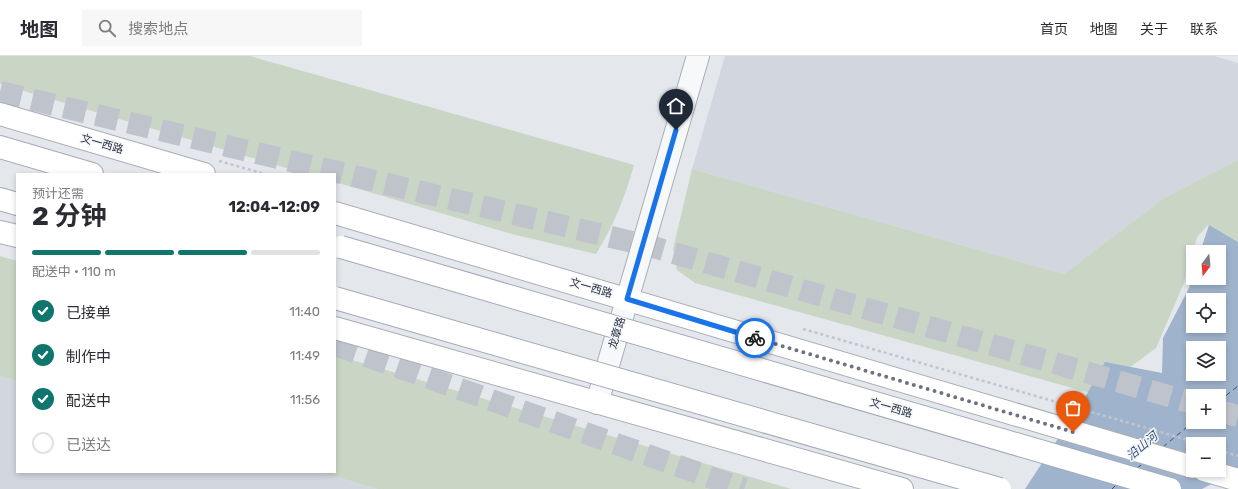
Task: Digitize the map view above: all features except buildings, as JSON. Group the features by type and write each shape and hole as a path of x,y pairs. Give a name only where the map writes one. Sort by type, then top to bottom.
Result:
{"main road":[{"name":"文一西路","path":"0,114 201,173"},
{"path":"0,147 89,173"},
{"path":"0,199 16,204"},
{"name":"文一西路","path":"336,213 1186,465"},
{"path":"0,232 16,236"},
{"name":"文一西路","path":"338,246 1170,489"},
{"path":"336,298 1000,489"},
{"path":"336,328 902,489"},
{"path":"1226,476 1238,480"}],"street":[{"name":"龙章路","path":"597,403 698,56"}],"path":[{"path":"1147,427 1186,438"},
{"path":"1226,452 1238,456"}],"shaded area":[{"path":"725,56 1214,56 1238,63 1238,160 1164,198 1064,274 692,169"},
{"path":"0,376 16,381 16,473 323,473 377,489 0,489"}],"green space":[{"path":"0,56 250,56 634,165 618,211 596,254 512,234 336,182 336,173 304,173 0,84"},
{"path":"1238,160 1238,242 1208,225 1197,237 1195,245 1186,245 1186,276 1184,283 1156,348 1094,394 695,283 677,270 673,249 692,169 1064,274 1164,198"},
{"path":"0,256 16,261 16,381 0,376"},
{"path":"336,355 791,489 377,489 323,473 336,473"}],"water":[{"name":"沿山河","path":"1209,225 1238,242 1238,470 1226,476 1226,437 1186,437 1186,477 1225,477 1202,489 1025,489 1084,399 1105,362 1162,373 1163,338 1186,294 1186,333 1226,333 1226,293 1186,293 1190,285 1226,285 1226,245 1202,245"}],"ferry route":[{"path":"1226,395 1238,386"},
{"path":"1163,447 1186,428"},
{"path":"1137,468 1144,463"},
{"path":"1112,489 1117,484"}],"tunnel":[{"path":"0,92 653,247 1186,401"},
{"path":"336,345 744,489"},
{"path":"1226,413 1238,416"}],"way so far":[{"path":"755,338 1073,432"}],"route":[{"path":"676,130 627,299 755,338"}]}
